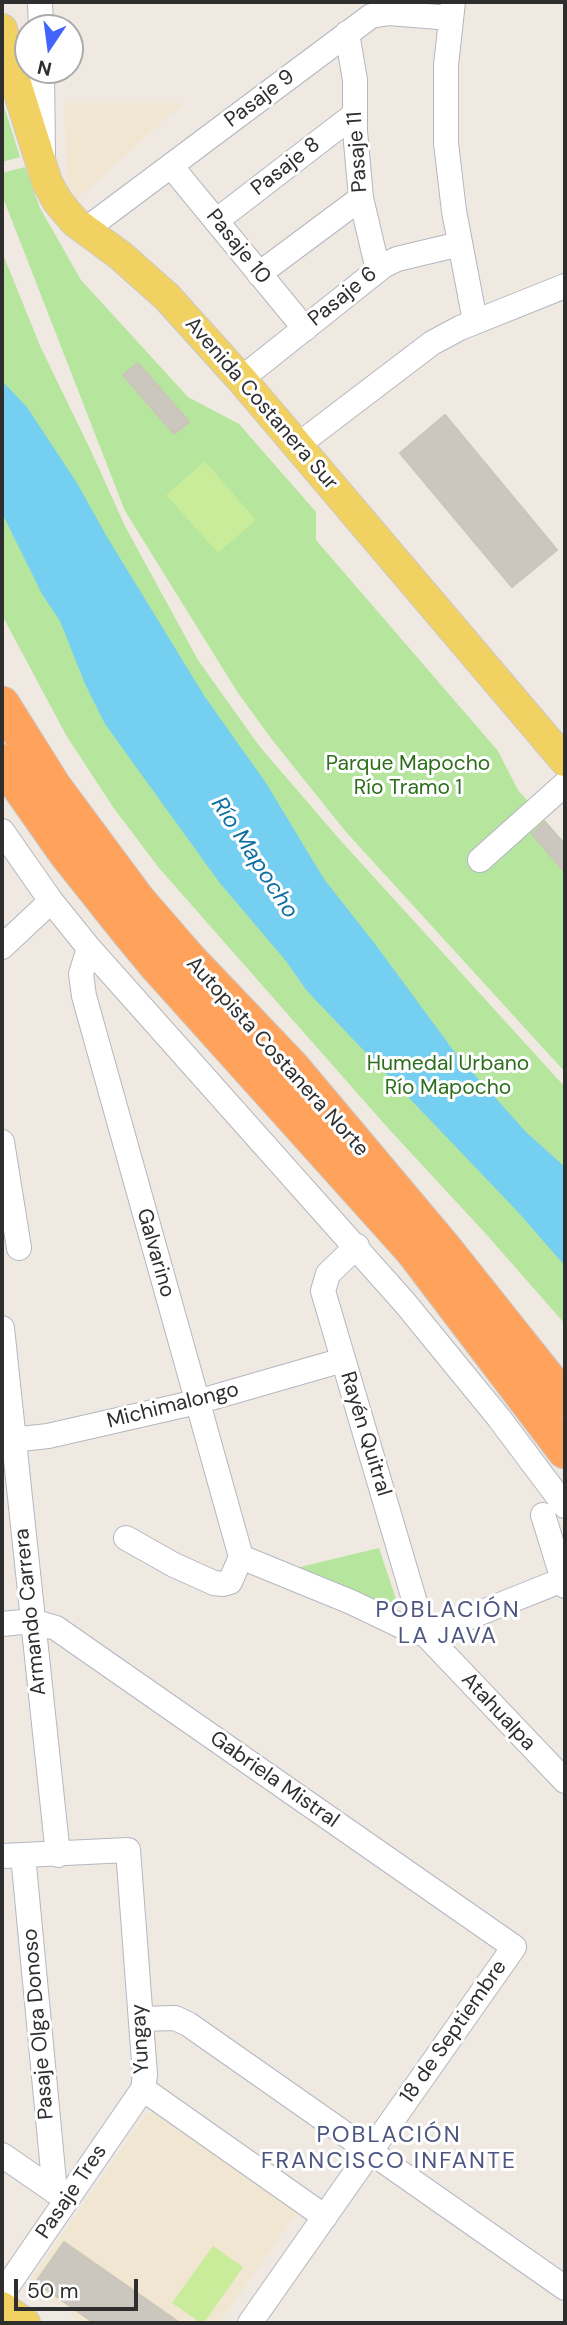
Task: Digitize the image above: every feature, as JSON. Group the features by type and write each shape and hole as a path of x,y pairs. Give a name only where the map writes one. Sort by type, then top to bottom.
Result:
{"highway":[{"name":"Autopista Costanera Norte","path":"2,704 54,788 137,899 189,959 291,1066 444,1248 565,1400"},
{"name":"Autopista Costanera Norte","path":"2,762 66,853 156,966 413,1251 565,1451"}],"main road":[{"name":"Avenida Costanera Sur","path":"2,29 12,71 44,171 58,202 85,230 143,273 167,297 298,445 565,761"},
{"path":"2,2307 25,2323"}],"street":[{"name":"Pasaje 9","path":"85,230 371,16 382,13 452,10"},
{"path":"452,10 445,90 446,143 460,244 475,321"},
{"name":"Pasaje 11","path":"348,33 355,80 361,198 378,270"},
{"path":"42,84 44,171"},
{"name":"Pasaje 8","path":"216,221 355,114"},
{"name":"Pasaje 10","path":"171,166 304,328"},
{"path":"259,274 361,198"},
{"name":"Pasaje 6","path":"241,379 378,270 397,259 460,244"},
{"path":"298,445 445,335 565,286"},
{"path":"480,860 565,784"},
{"path":"2,831 51,901 89,948 357,1246 453,1360 554,1511 565,1582 424,1633"},
{"path":"2,947 51,901"},
{"name":"Galvarino","path":"89,948 81,974 84,996 241,1557"},
{"path":"2,1142 4,1183 19,1248"},
{"name":"Rayén Quitral","path":"357,1246 328,1274 323,1284 325,1298 424,1633"},
{"name":"Armando Carrera","path":"2,1328 8,1440 32,1621 58,1855"},
{"name":"Michimalongo","path":"8,1440 48,1436 197,1402 343,1360"},
{"path":"126,1538 174,1565 214,1583 230,1582 241,1557"},
{"name":"Atahualpa","path":"241,1557 358,1605 410,1631 424,1633 565,1781"},
{"path":"2,1624 32,1621"},
{"name":"Gabriela Mistral","path":"32,1621 55,1628 514,1947"},
{"name":"Yungay","path":"58,1855 128,1850 145,2075 143,2089 325,2217"},
{"path":"12,1856 58,1855"},
{"name":"Pasaje Olga Donoso","path":"12,1856 61,2196"},
{"name":"18 de Septiembre","path":"250,2323 514,1947"},
{"path":"141,2019 175,2018 188,2024 565,2288"},
{"name":"Pasaje Tres","path":"2,2294 61,2196 143,2089"},
{"path":"2,2155 61,2196"}],"shaded area":[{"path":"64,103 183,103 76,200 68,189"},
{"path":"154,2112 297,2213 219,2323 81,2323 71,2316 71,2311 57,2302 52,2303 27,2285 147,2113"}],"green space":[{"path":"2,100 20,157 2,162"},
{"name":"Parque Mapocho Río Tramo 1","path":"25,167 40,208 81,280 188,397 239,424 316,512 316,540 498,751 518,790 565,843 565,1072 346,832 273,741 238,693 125,511 2,195 2,173"},
{"name":"Humedal Urbano Río Mapocho","path":"2,252 41,348 125,526 198,660 260,747 341,841 565,1087 565,1324 159,868 113,807 66,735 2,615"},
{"path":"205,461 256,520 218,553 166,495"},
{"path":"379,1548 396,1599 394,1616 292,1569"},
{"path":"213,2246 243,2267 204,2323 201,2323 172,2303"}],"water":[{"name":"Río Mapocho","path":"2,381 27,407 77,483 205,697 266,783 324,879 456,1054 527,1133 565,1167 565,1266 518,1212 307,991 286,961 219,882 105,724 85,684 60,621 42,594 2,513"}],"building":[{"path":"138,363 189,422 174,434 123,375"},
{"path":"445,415 557,550 512,587 400,453"},
{"path":"545,822 565,845 565,872 532,834"},
{"path":"64,2242 180,2323 94,2323 36,2282"}],"district":[{"name":"POBLACIÓN LA JAVA","path":"448,1624"},
{"name":"POBLACIÓN FRANCISCO INFANTE","path":"389,2149"}]}
